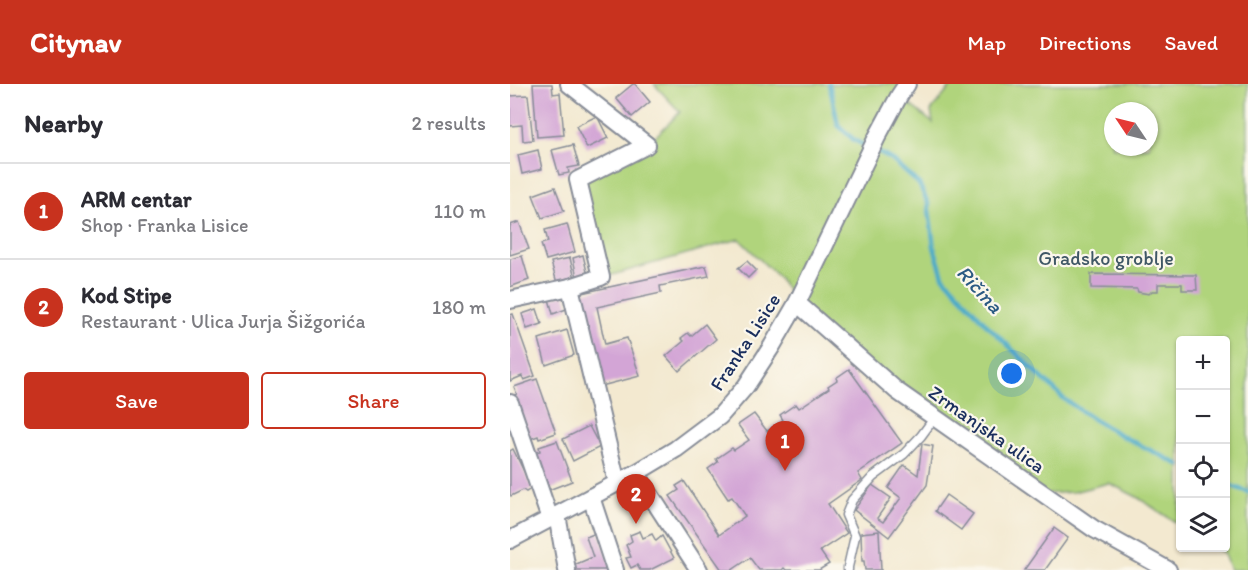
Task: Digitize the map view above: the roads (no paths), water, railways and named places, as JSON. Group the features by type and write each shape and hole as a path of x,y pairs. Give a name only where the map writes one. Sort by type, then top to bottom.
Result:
{"street":[{"path":"510,300 601,278 578,180 647,145 568,84"},
{"name":"Franka Lisice","path":"510,540 636,473 676,449 720,416 746,386 797,303 877,137 907,84"},
{"path":"570,286 617,483"},
{"name":"Zrmanjska ulica","path":"797,303 897,391 1094,529 1168,570"},
{"path":"510,403 554,517 567,570"},
{"path":"636,473 699,570"},
{"path":"591,497 615,570"}],"lane":[{"path":"848,570 855,536 846,515 852,501 873,477 904,454 935,417"}],"waterway":[{"name":"Ričina","path":"829,84 838,125 854,140 891,159 919,184 928,203 934,247 943,276 987,325 1064,399 1096,421 1176,463"},
{"name":"Ričina","path":"1230,485 1248,492"}],"place":[{"name":"ARM centar","path":"785,471"},
{"name":"Kod Stipe","path":"636,524"}],"park label":[{"name":"Gradsko groblje","path":"1106,258"}]}
